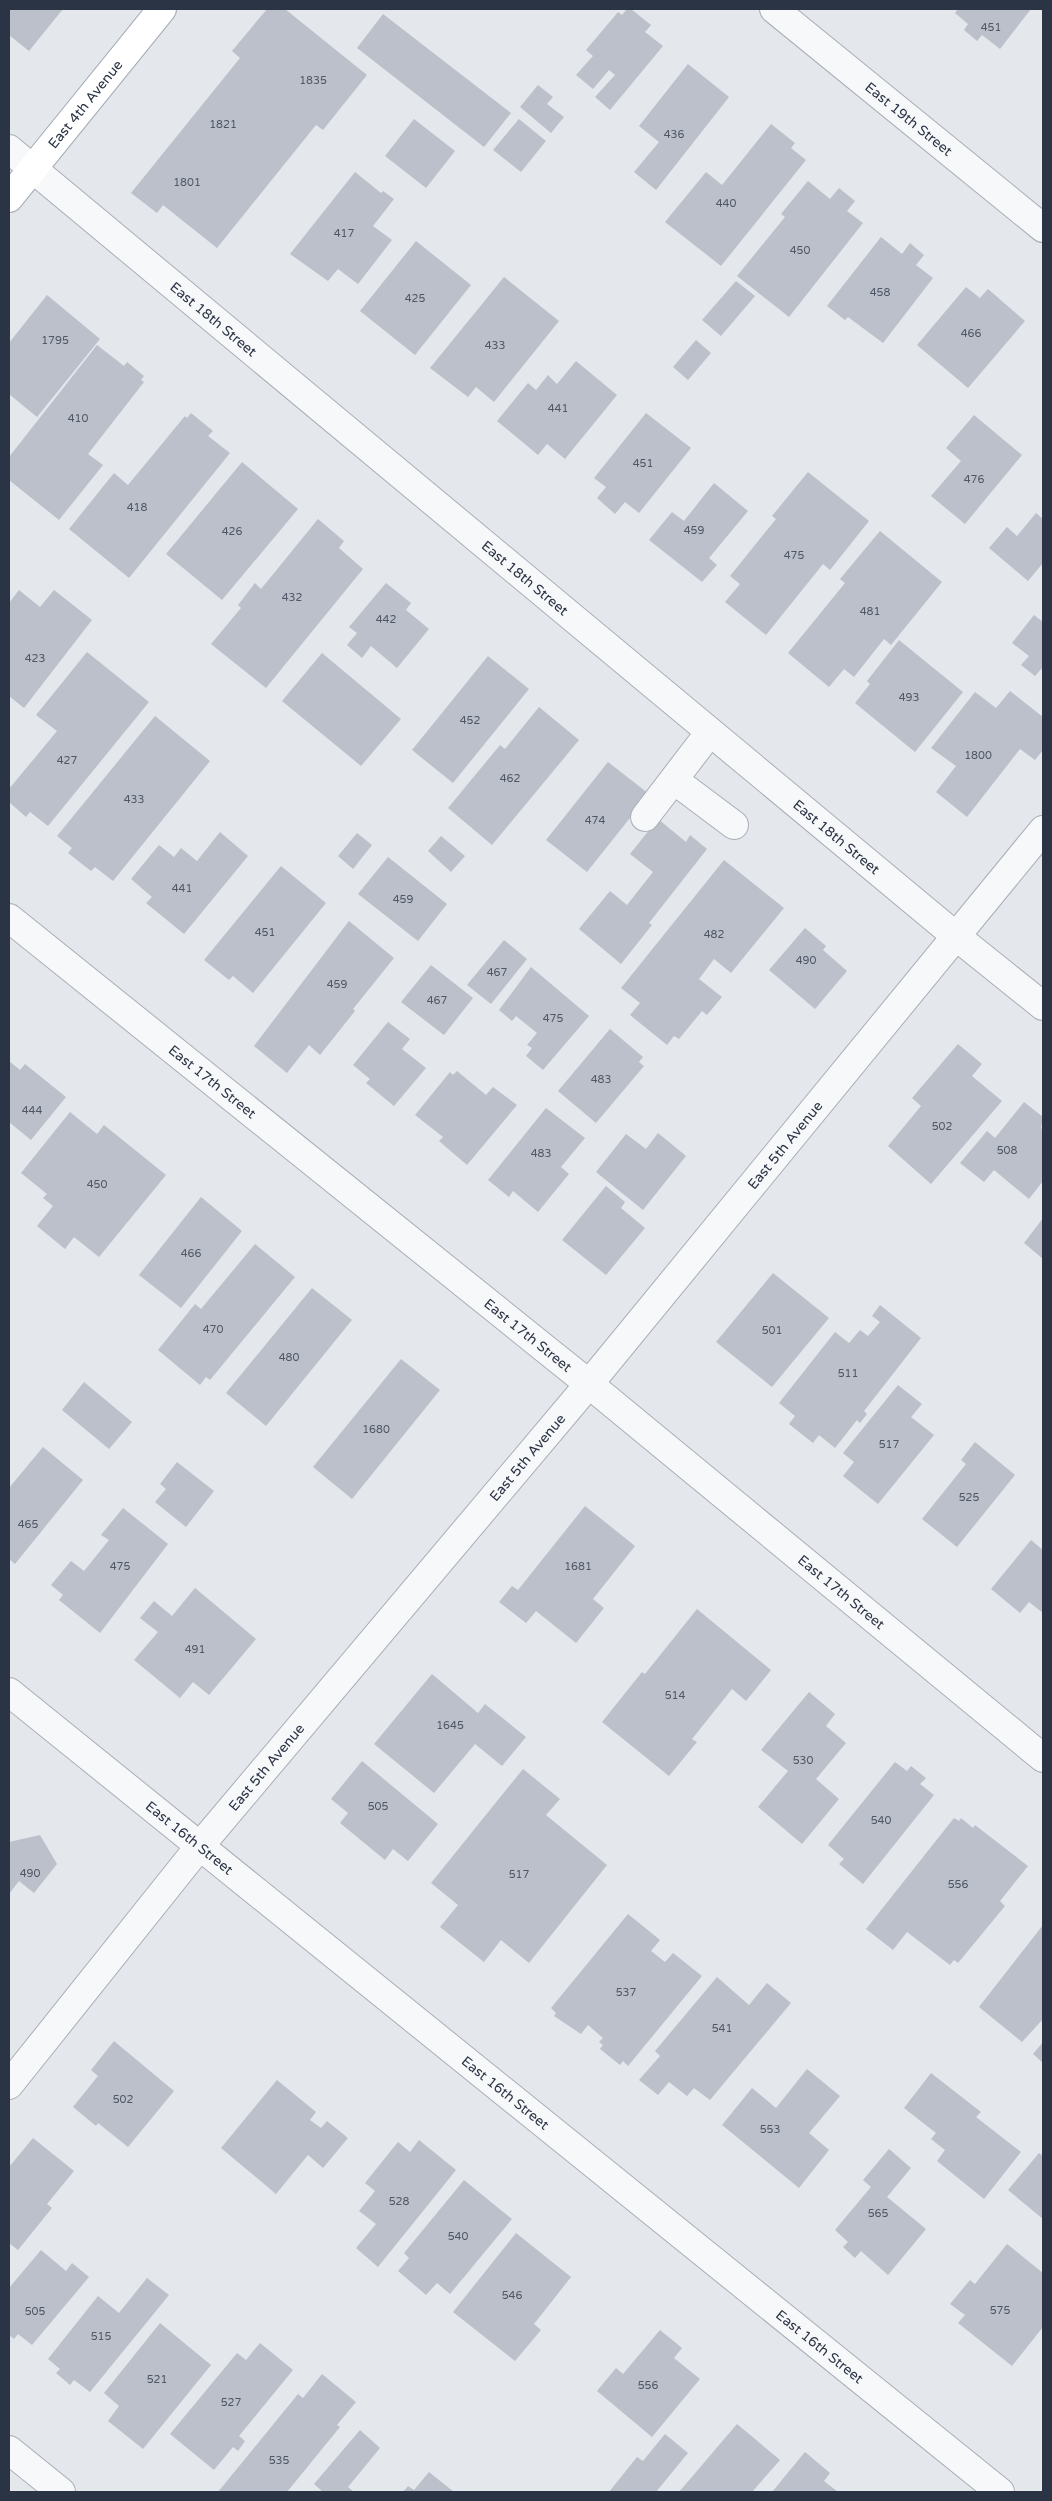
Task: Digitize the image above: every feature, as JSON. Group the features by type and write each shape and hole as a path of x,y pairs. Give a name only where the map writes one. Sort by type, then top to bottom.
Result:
{"main road":[{"name":"East 4th Avenue","path":"9,198 162,9"}],"street":[{"name":"East 19th Street","path":"774,9 1043,228"},
{"name":"East 18th Street","path":"9,149 710,732 1043,1006"},
{"path":"645,817 710,732"},
{"path":"674,780 734,825"},
{"name":"East 5th Avenue","path":"9,2085 199,1847 589,1384 1043,830"},
{"name":"East 17th Street","path":"9,918 589,1384 1043,1758"},
{"name":"East 16th Street","path":"9,1692 1000,2492"},
{"path":"9,2450 61,2492"}],"building":[{"path":"9,9 63,9 29,51 9,35"},
{"path":"267,9 285,9 367,75 323,130 316,125 217,248 163,205 157,213 131,193 240,58 232,51"},
{"path":"627,9 631,9 651,25 645,32 663,46 610,110 595,97 615,75 609,70 593,89 576,75 593,56 586,50 618,12 622,15"},
{"path":"958,9 1031,9 1000,49 982,35 977,41 964,30 968,24 955,13"},
{"path":"383,14 511,113 484,147 357,48"},
{"path":"688,64 729,97 656,190 634,172 659,142 639,126"},
{"path":"538,85 553,97 547,104 564,117 551,133 520,107"},
{"path":"414,119 455,151 426,188 385,156"},
{"path":"519,119 546,141 521,172 493,150"},
{"path":"771,124 795,143 791,148 806,160 721,266 665,222 706,172 722,185"},
{"path":"355,172 381,193 383,191 394,199 373,226 392,240 358,284 338,269 328,281 290,254"},
{"path":"808,181 830,199 839,188 855,201 847,211 863,223 789,317 737,276 785,217 781,214"},
{"path":"881,237 902,254 910,243 924,255 916,265 933,278 883,343 848,317 845,320 827,306"},
{"path":"416,241 471,285 415,355 360,311"},
{"path":"504,277 559,321 494,402 476,387 468,397 430,368"},
{"path":"736,281 755,296 721,336 702,320"},
{"path":"966,287 980,298 988,289 1025,321 968,388 917,345"},
{"path":"47,295 100,339 37,417 9,394 9,343"},
{"path":"696,340 711,353 688,380 673,367"},
{"path":"97,345 124,366 127,362 144,376 141,380 144,382 88,454 103,465 59,520 9,480 9,457"},
{"path":"576,361 617,395 565,459 547,444 538,455 497,421 528,383 536,390 548,375 557,384"},
{"path":"191,413 213,431 208,436 230,453 129,578 69,529 114,473 128,485 185,416 187,418"},
{"path":"646,413 691,448 639,513 625,502 615,514 597,498 606,487 594,478"},
{"path":"974,415 1022,455 965,524 931,496 961,461 946,448"},
{"path":"242,462 298,509 222,600 166,554"},
{"path":"808,472 869,521 830,570 823,564 766,635 725,602 740,584 730,576 776,519 772,516"},
{"path":"714,483 748,511 709,558 717,565 702,582 649,540 672,512 684,521"},
{"path":"1036,513 1043,519 1043,563 1028,581 989,548 1007,527 1017,536"},
{"path":"318,519 344,541 339,548 363,569 266,688 211,644 241,608 238,605 255,583 261,589"},
{"path":"880,531 942,582 891,645 884,639 854,677 844,669 829,687 788,653 845,583 840,579"},
{"path":"386,583 411,603 406,610 429,629 397,668 371,646 362,658 347,645 357,633 349,627"},
{"path":"19,590 40,607 54,590 92,620 24,708 9,696 9,603"},
{"path":"1034,615 1043,622 1043,667 1035,676 1021,665 1029,656 1012,643"},
{"path":"899,640 963,692 915,752 855,703 870,684 867,681"},
{"path":"87,652 149,702 48,826 30,812 26,817 9,802 9,789 57,731 36,715"},
{"path":"322,653 401,719 361,766 282,701"},
{"path":"488,656 529,689 453,783 412,750"},
{"path":"1010,691 1043,717 1043,750 1035,760 1020,749 967,817 936,792 956,766 931,748 975,692 996,708"},
{"path":"539,707 579,740 492,845 448,808 500,745 505,749"},
{"path":"155,716 210,761 113,881 95,867 91,871 68,853 72,848 57,836"},
{"path":"608,762 649,794 587,872 546,840"},
{"path":"658,819 686,842 690,835 707,849 649,923 652,925 621,964 579,929 610,891 627,905 653,872 630,854"},
{"path":"220,832 248,856 184,934 146,903 152,897 131,879 159,845 174,857 181,848 197,861"},
{"path":"357,833 372,845 353,869 338,856"},
{"path":"441,836 465,856 451,872 428,851"},
{"path":"388,857 447,904 418,941 358,894"},
{"path":"724,860 784,908 731,973 714,959 699,979 722,997 707,1015 702,1011 679,1039 674,1036 667,1045 630,1015 640,1003 621,988"},
{"path":"281,866 326,903 253,993 233,976 229,980 204,960"},
{"path":"349,921 394,958 353,1009 355,1011 320,1055 309,1045 287,1073 254,1046"},
{"path":"805,928 826,946 823,950 847,971 815,1009 769,970"},
{"path":"504,940 527,959 491,1004 467,985"},
{"path":"431,965 473,998 444,1035 401,1002"},
{"path":"531,967 589,1016 543,1070 526,1056 532,1048 527,1045 537,1033 516,1016 512,1021 499,1010"},
{"path":"388,1022 410,1039 402,1049 426,1068 394,1106 366,1083 370,1079 353,1065"},
{"path":"610,1029 643,1057 639,1062 644,1066 596,1123 558,1091"},
{"path":"958,1044 982,1064 972,1076 1002,1101 931,1184 888,1146 921,1106 912,1098"},
{"path":"9,1061 20,1070 25,1064 66,1097 31,1140 9,1122"},
{"path":"457,1071 486,1095 493,1087 517,1105 467,1165 439,1141 443,1137 415,1115 450,1072 453,1075"},
{"path":"1024,1102 1043,1117 1041,1128 1043,1130 1043,1181 1029,1199 994,1170 984,1182 960,1163 987,1131 995,1138"},
{"path":"546,1108 585,1138 561,1167 569,1174 538,1212 513,1191 509,1197 488,1180"},
{"path":"70,1112 97,1134 104,1125 166,1175 99,1257 74,1237 65,1249 37,1226 53,1206 43,1198 47,1194 21,1173"},
{"path":"658,1133 686,1156 643,1210 596,1172 626,1134 646,1149"},
{"path":"606,1186 625,1202 621,1208 645,1228 606,1275 562,1240"},
{"path":"201,1197 242,1231 181,1308 139,1275"},
{"path":"1043,1218 1043,1259 1024,1243"},
{"path":"255,1244 295,1277 210,1380 206,1377 200,1385 158,1350 195,1304 201,1309"},
{"path":"773,1273 829,1318 772,1387 716,1342"},
{"path":"312,1288 352,1320 266,1426 226,1393"},
{"path":"880,1305 921,1338 864,1411 867,1414 860,1423 857,1420 835,1448 819,1435 813,1443 789,1424 795,1416 779,1403 835,1332 849,1343 860,1330 868,1336 880,1322 872,1316"},
{"path":"401,1359 440,1390 352,1499 313,1467"},
{"path":"84,1382 132,1422 109,1449 62,1410"},
{"path":"898,1385 922,1404 911,1417 934,1435 878,1504 843,1476 854,1462 843,1453"},
{"path":"975,1442 1015,1475 957,1547 922,1519 966,1464 961,1460"},
{"path":"43,1447 83,1480 15,1564 9,1559 9,1488"},
{"path":"177,1462 214,1491 186,1527 155,1502 166,1489 160,1484"},
{"path":"585,1506 635,1546 593,1599 604,1608 576,1643 536,1611 526,1623 499,1602 512,1586 518,1590"},
{"path":"123,1508 168,1544 100,1633 59,1600 63,1595 51,1585 71,1561 84,1571 109,1540 101,1535"},
{"path":"1031,1540 1043,1550 1043,1613 1029,1602 1020,1613 991,1589"},
{"path":"195,1588 256,1639 209,1695 193,1682 180,1698 134,1660 158,1632 140,1618 154,1601 172,1616"},
{"path":"697,1609 771,1670 746,1701 732,1689 692,1739 697,1742 669,1776 602,1722 642,1672 645,1674"},
{"path":"432,1674 478,1713 485,1704 526,1737 502,1766 475,1744 434,1793 374,1744"},
{"path":"809,1692 835,1714 826,1726 846,1743 816,1779 839,1799 802,1844 758,1807 788,1771 761,1750"},
{"path":"362,1761 438,1824 408,1861 393,1849 385,1860 340,1823 348,1813 331,1799"},
{"path":"895,1762 907,1771 911,1766 926,1778 920,1784 934,1795 863,1884 839,1864 844,1859 828,1845"},
{"path":"523,1769 560,1799 546,1815 607,1865 529,1963 501,1940 484,1962 440,1927 458,1905 431,1883"},
{"path":"954,1818 959,1821 961,1818 973,1828 975,1825 1028,1866 1000,1901 1005,1906 958,1963 954,1960 950,1965 907,1932 893,1950 866,1929"},
{"path":"40,1835 57,1864 34,1893 19,1881 9,1894 9,1842"},
{"path":"628,1914 660,1940 651,1951 665,1962 673,1953 702,1976 628,2066 623,2061 620,2065 600,2049 603,2045 599,2042 603,2038 588,2025 581,2034 554,2016 556,2013 551,2008"},
{"path":"1043,1925 1043,2019 1022,2042 979,2007"},
{"path":"717,1977 749,2005 767,1983 791,2003 710,2100 694,2088 687,2096 669,2082 658,2095 639,2080 660,2056 655,2051"},
{"path":"114,2041 174,2091 128,2147 98,2123 96,2126 73,2107 98,2076 91,2070"},
{"path":"1043,2042 1043,2063 1033,2054"},
{"path":"807,2069 840,2096 809,2133 829,2150 799,2188 722,2125 752,2088 776,2108"},
{"path":"931,2073 981,2112 976,2117 1021,2152 984,2199 937,2161 945,2150 931,2139 936,2133 904,2108"},
{"path":"277,2080 316,2112 310,2120 321,2128 327,2121 348,2138 323,2168 308,2155 276,2194 221,2148"},
{"path":"33,2138 74,2171 47,2204 52,2208 18,2250 9,2243 9,2167"},
{"path":"419,2140 456,2170 378,2267 356,2248 376,2224 359,2211 375,2191 365,2183 398,2142 410,2152"},
{"path":"889,2149 911,2168 887,2197 926,2229 888,2275 861,2251 855,2258 843,2247 848,2242 835,2230 871,2187 863,2180"},
{"path":"1039,2153 1043,2156 1043,2219 1008,2190"},
{"path":"464,2180 512,2219 450,2294 437,2283 426,2295 398,2271 409,2258 404,2253"},
{"path":"516,2233 571,2277 534,2324 541,2330 515,2361 453,2312"},
{"path":"1007,2244 1043,2273 1043,2327 1012,2366 958,2323 965,2315 950,2304 970,2280 975,2284"},
{"path":"41,2250 66,2271 72,2263 89,2277 32,2345 18,2334 14,2339 9,2335 9,2288"},
{"path":"147,2278 169,2295 90,2392 74,2380 70,2385 56,2373 60,2369 48,2359 98,2296 119,2313"},
{"path":"160,2323 211,2365 143,2449 108,2421 119,2406 104,2393"},
{"path":"660,2330 682,2348 674,2358 700,2379 652,2437 597,2391 616,2368 623,2374"},
{"path":"260,2343 293,2370 239,2436 245,2441 238,2451 233,2447 214,2470 170,2434 237,2353 246,2360"},
{"path":"322,2374 356,2402 337,2425 340,2427 287,2492 218,2492 298,2394 303,2398"},
{"path":"737,2424 780,2460 752,2492 679,2492"},
{"path":"360,2430 380,2448 348,2487 354,2492 323,2492 314,2484"},
{"path":"665,2434 688,2453 656,2492 609,2492 637,2457 643,2461"},
{"path":"805,2452 830,2473 824,2481 838,2492 772,2492"},
{"path":"429,2472 454,2492 403,2492 408,2486 414,2490"}]}
